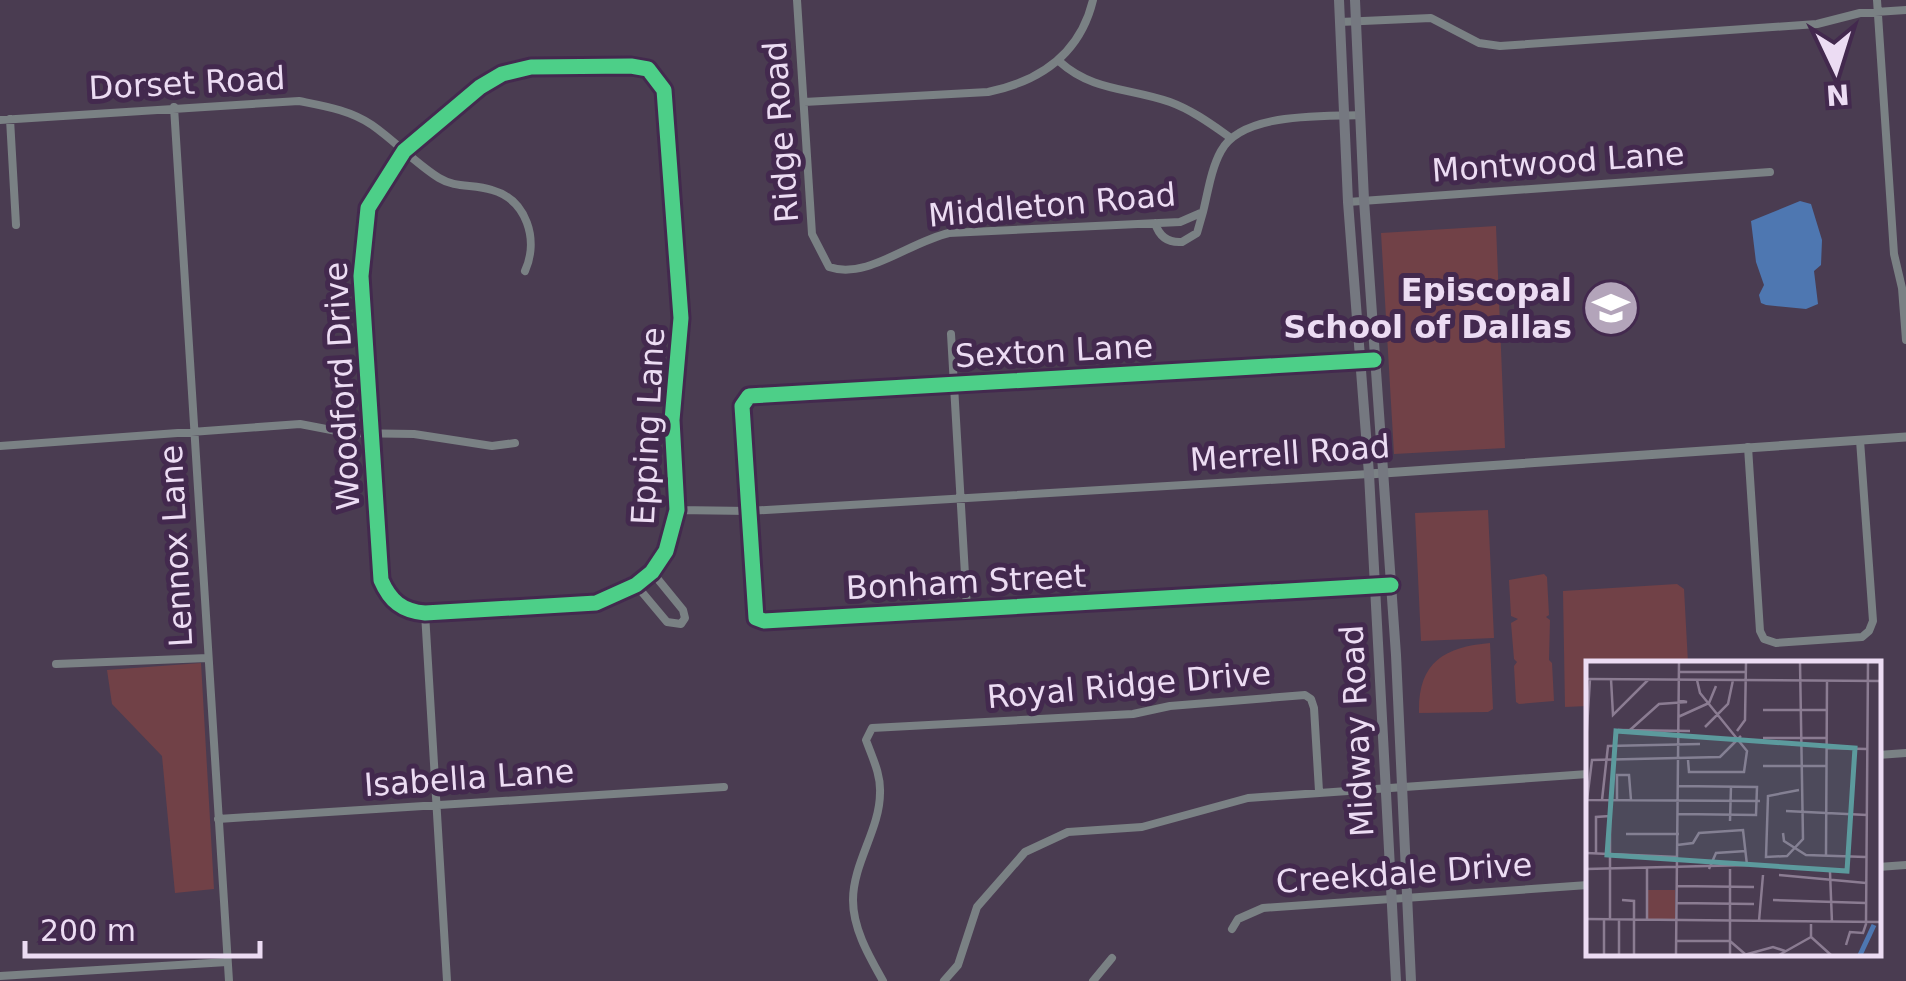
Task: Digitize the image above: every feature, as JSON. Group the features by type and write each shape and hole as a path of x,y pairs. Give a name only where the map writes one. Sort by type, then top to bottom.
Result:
{"main road":[{"name":"Midway Road","path":"1339,0 1396,981"},
{"name":"Midway Road","path":"1355,0 1411,981"},
{"path":"1352,263 1368,262"}],"street":[{"name":"Ridge Road","path":"797,0 812,234 822,258"},
{"path":"804,102 988,92 1028,81 1060,62 1084,27 1093,0"},
{"path":"1876,0 1894,254 1905,307 1906,340"},
{"path":"1340,22 1431,18 1479,43 1500,46 1817,24 1906,10"},
{"path":"1060,62 1086,81 1154,97 1189,110 1231,138 1267,123 1360,115"},
{"name":"Woodford Drive","path":"425,613 402,608 386,593 381,580 361,276 368,208 404,151 480,87 518,68 648,69 664,90 665,102"},
{"name":"Dorset Road","path":"5,119 298,101 333,108 371,125 447,183 492,190 518,206 532,238 532,256 525,271"},
{"name":"Epping Lane","path":"425,613 596,602 636,585 652,572 666,551 678,510 672,420 681,318 665,102"},
{"name":"Lennox Lane","path":"174,107 228,981"},
{"path":"5,119 16,225"},
{"name":"Middleton Road","path":"822,258 828,267 853,271 918,242 949,233 1180,222 1203,212 1215,165 1231,138"},
{"name":"Montwood Lane","path":"1348,202 1770,172"},
{"path":"1155,222 1165,239 1182,242 1197,233 1203,212"},
{"path":"951,334 967,609"},
{"name":"Sexton Lane","path":"742,406 749,396 1374,360"},
{"name":"Bonham Street","path":"742,406 756,618 1391,584"},
{"path":"0,446 300,424 370,434 414,434 492,446 515,442"},
{"name":"Merrell Road","path":"678,510 749,511 1369,474 1906,436"},
{"path":"1748,446 1760,631 1764,638 1776,643 1862,637 1869,632 1873,621 1860,440"},
{"path":"636,585 666,622 680,624 685,618 683,610 652,572"},
{"path":"425,613 447,981"},
{"path":"56,664 208,658"},
{"name":"Royal Ridge Drive","path":"882,981 859,934 854,914 854,884 880,792 866,740 872,728 1132,714 1170,706 1305,695 1314,708 1320,791"},
{"path":"1881,755 1906,753"},
{"path":"944,981 958,965 978,907 1025,852 1050,838 1083,829 1142,827 1248,798 1586,774"},
{"name":"Isabella Lane","path":"218,819 724,787"},
{"path":"1881,867 1906,865"},
{"name":"Creekdale Drive","path":"1232,929 1238,918 1264,908 1586,884"},
{"path":"1093,981 1112,958"},
{"path":"0,976 228,962"}],"shaded area":[{"path":"1496,226 1505,448 1394,454 1381,233"},
{"path":"1488,510 1494,638 1421,641 1415,513"},
{"path":"1544,574 1554,701 1519,704 1511,623 1518,619 1511,616 1509,580"},
{"path":"1677,584 1684,589 1688,661 1586,661 1586,706 1565,707 1563,591"},
{"path":"1490,643 1493,709 1419,713 1423,682 1436,661 1459,649"},
{"path":"201,663 214,889 175,893 162,756 112,704 107,670"}],"water":[{"path":"1800,201 1811,204 1822,240 1821,265 1814,271 1818,304 1806,309 1766,305 1759,295 1764,285 1756,262 1751,221"}],"cycle path":[{"path":"631,66 648,69 664,90 681,318 672,420 677,510 666,551 652,572 636,585 596,603 425,613 410,610 388,594 381,580 361,276 368,208 404,151 480,87 502,74 531,67 631,66"},
{"path":"1374,360 749,396 742,406 756,618 764,621 1391,585"}],"place":[{"name":"Episcopal School of Dallas","path":"1611,308"}]}
